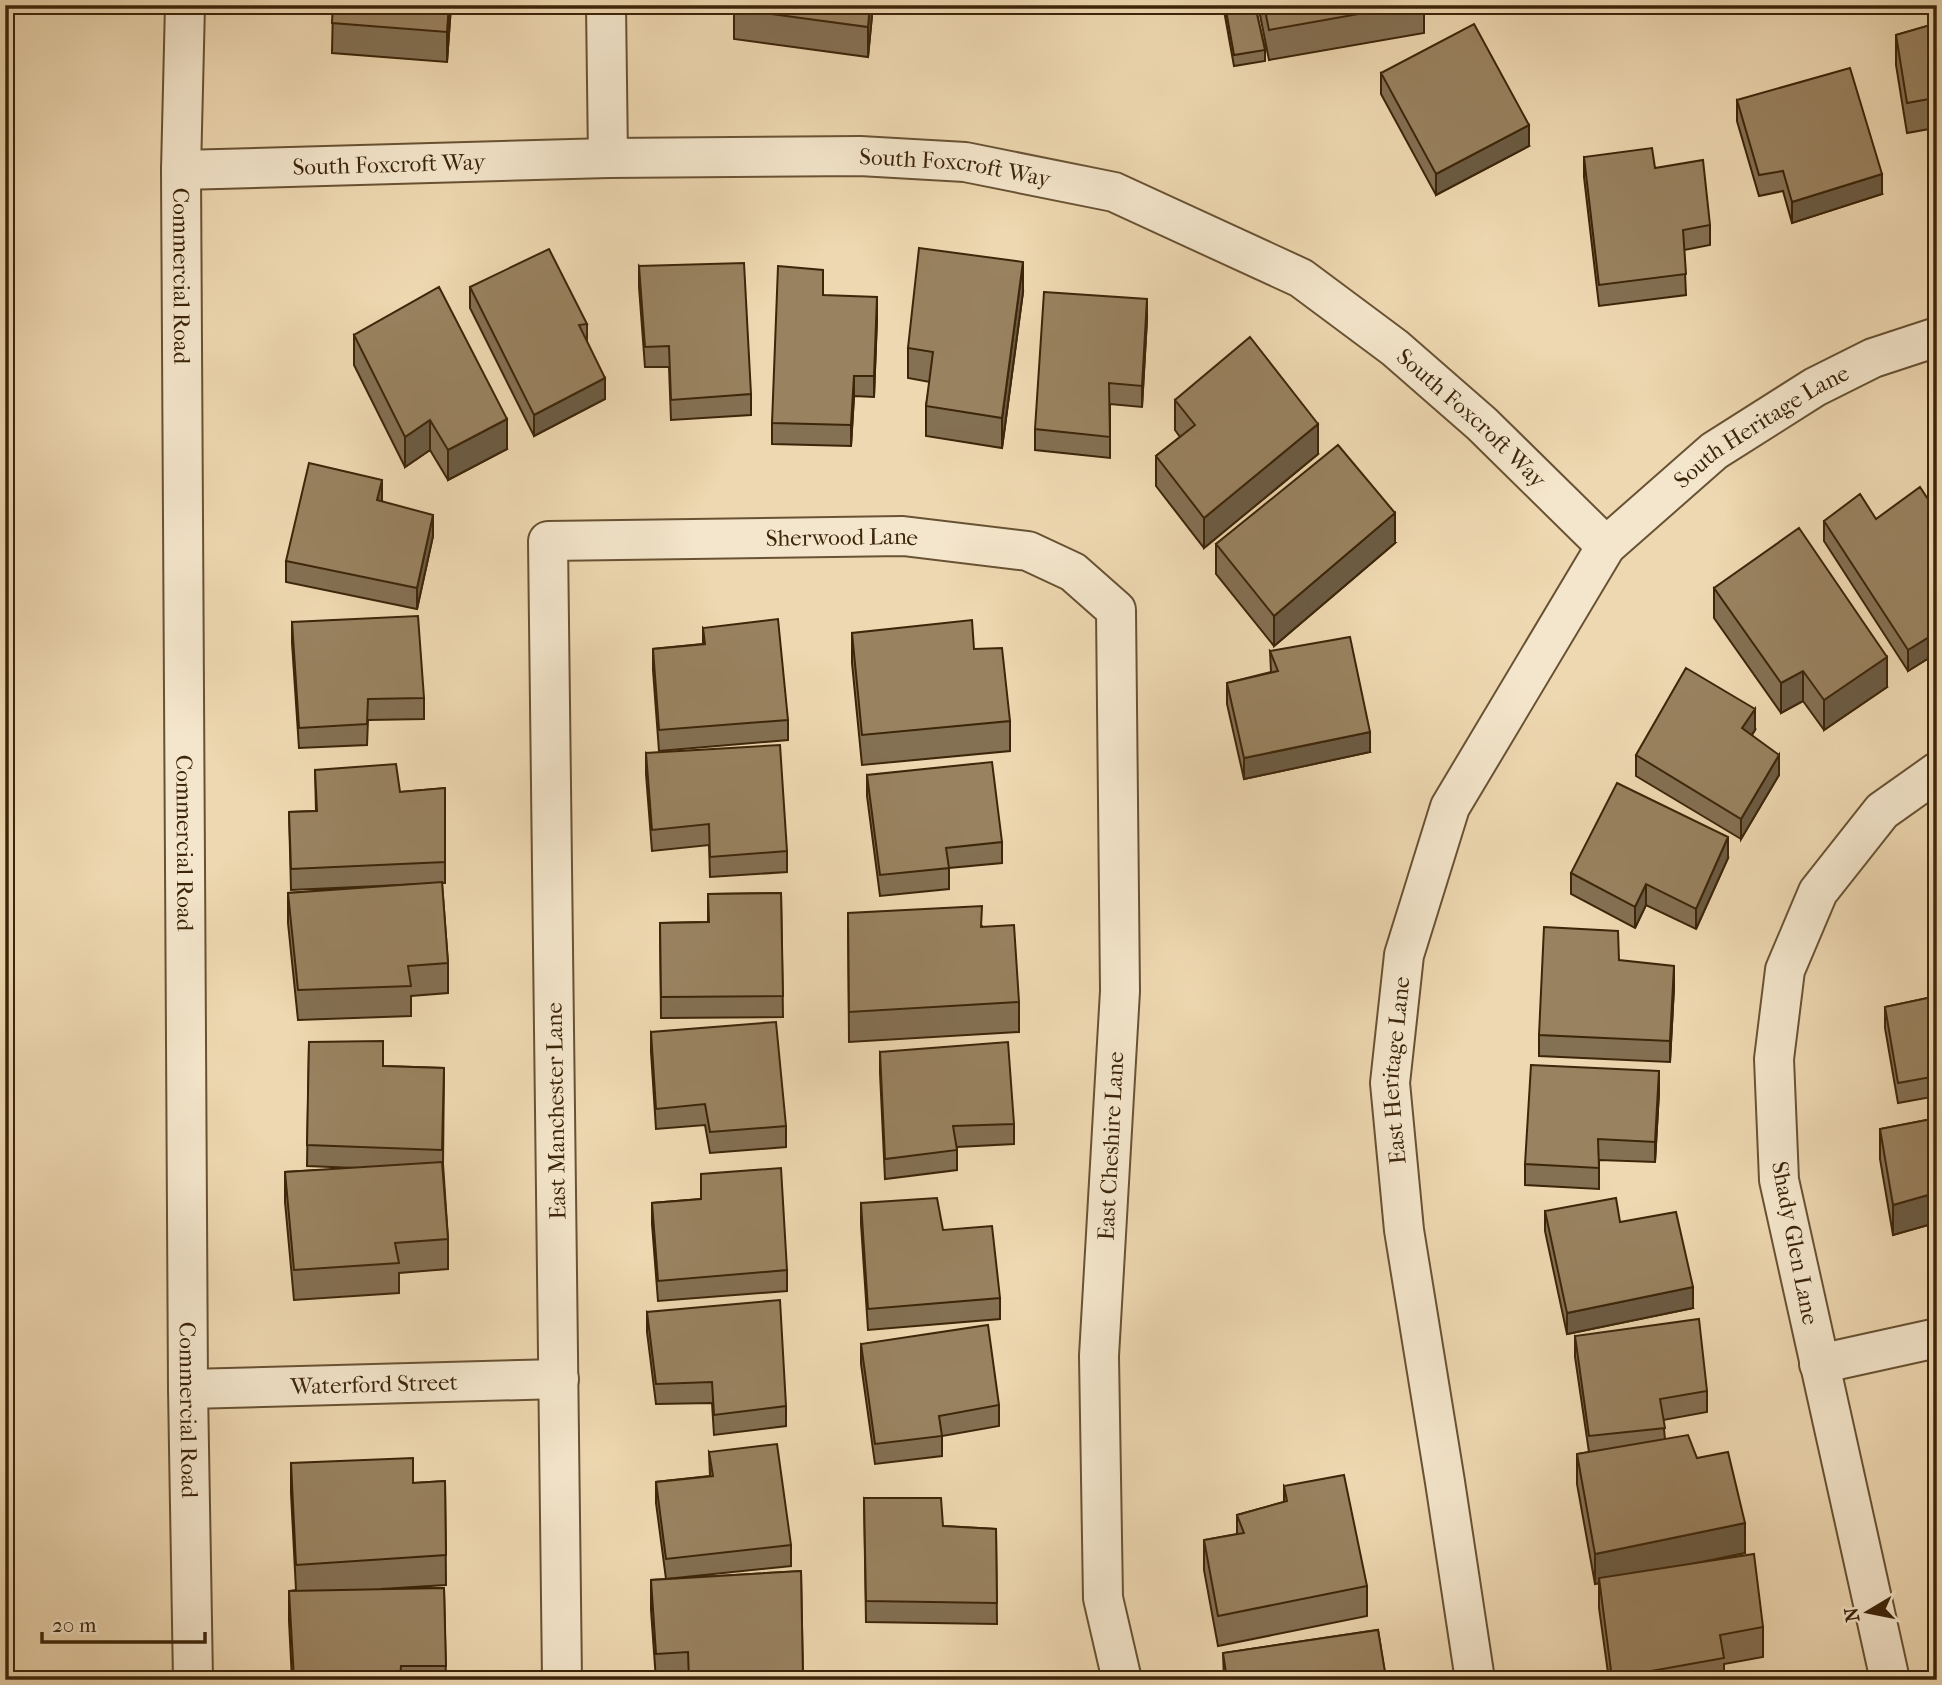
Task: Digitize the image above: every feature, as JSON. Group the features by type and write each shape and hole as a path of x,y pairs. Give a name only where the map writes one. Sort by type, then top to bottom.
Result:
{"street":[{"name":"Commercial Road","path":"185,5 181,170 188,1390 193,1680"},
{"path":"606,5 608,158"},
{"name":"South Foxcroft Way","path":"181,170 608,158 860,156 965,162 1114,192 1301,278 1395,348 1482,424 1606,546"},
{"name":"South Heritage Lane","path":"1606,546 1714,451 1748,429 1815,387 1861,364 1937,337"},
{"name":"Sherwood Lane","path":"548,541 903,536 1016,549 1028,551 1073,572 1116,610"},
{"name":"East Manchester Lane","path":"548,541 562,1680"},
{"name":"East Heritage Lane","path":"1475,1680 1446,1482 1404,1230 1390,1083 1404,955 1450,807 1606,546"},
{"name":"East Cheshire Lane","path":"1116,610 1120,991 1099,1356 1103,1598 1122,1680"},
{"name":"Shady Glen Lane","path":"1890,1680 1779,1180 1774,1059 1785,970 1818,892 1882,811 1937,772"},
{"path":"1819,1364 1937,1338"},
{"name":"Waterford Street","path":"188,1390 559,1379"}],"building":[{"path":"333,5 449,5 447,32 332,23"},
{"path":"734,5 870,5 868,27 734,9"},
{"path":"1225,5 1255,5 1265,50 1234,55"},
{"path":"1264,5 1409,5 1269,30"},
{"path":"1937,7 1937,21 1931,8"},
{"path":"1937,23 1937,107 1935,98 1907,103 1896,35"},
{"path":"1474,24 1529,125 1436,174 1381,73"},
{"path":"1850,68 1882,174 1792,202 1783,171 1759,175 1737,100"},
{"path":"1652,148 1655,168 1703,160 1710,225 1683,230 1686,274 1599,285 1584,157"},
{"path":"919,248 1023,262 1002,418 926,406 933,352 908,348"},
{"path":"549,249 587,324 579,325 605,378 534,415 470,287"},
{"path":"744,263 751,394 671,400 669,346 645,347 639,266"},
{"path":"778,266 823,270 823,295 877,297 874,376 854,376 851,425 772,423"},
{"path":"439,287 507,419 448,450 430,420 405,437 354,335"},
{"path":"1044,292 1147,299 1142,386 1109,383 1110,437 1035,429"},
{"path":"1250,337 1318,424 1204,518 1156,456 1195,425 1175,400"},
{"path":"1338,445 1395,513 1274,616 1216,544"},
{"path":"309,463 382,480 377,500 433,515 417,588 286,561"},
{"path":"1920,487 1937,513 1937,632 1908,650 1824,521 1860,494 1876,519"},
{"path":"1799,528 1887,657 1824,700 1803,671 1781,683 1714,588"},
{"path":"418,616 424,698 368,699 367,724 299,728 292,622"},
{"path":"778,619 788,720 659,730 653,649 705,644 703,628"},
{"path":"972,620 974,649 1002,648 1010,721 862,735 852,633"},
{"path":"1350,637 1370,732 1244,758 1227,683 1278,671 1270,651"},
{"path":"1686,668 1755,709 1742,728 1779,755 1741,819 1636,755"},
{"path":"780,745 787,851 710,857 709,824 652,830 646,753"},
{"path":"992,762 1002,842 946,848 949,868 880,875 867,775"},
{"path":"396,764 400,792 445,788 445,862 291,869 289,812 317,811 315,770"},
{"path":"1617,783 1728,837 1696,909 1646,884 1635,907 1571,873"},
{"path":"442,882 448,963 408,966 411,986 298,990 288,893"},
{"path":"781,893 783,996 661,997 660,923 709,922 708,894"},
{"path":"982,906 981,927 1014,925 1019,1002 849,1012 848,913"},
{"path":"1544,927 1618,931 1619,960 1674,966 1670,1041 1539,1035"},
{"path":"1937,996 1937,1076 1898,1083 1885,1007"},
{"path":"776,1022 786,1126 710,1132 705,1104 656,1109 651,1032"},
{"path":"383,1041 383,1066 444,1068 442,1150 307,1145 309,1042"},
{"path":"1008,1042 1014,1124 953,1126 957,1150 885,1159 880,1052"},
{"path":"1531,1065 1659,1071 1655,1142 1598,1139 1599,1168 1525,1164"},
{"path":"1937,1118 1936,1218 1928,1195 1893,1205 1880,1129"},
{"path":"442,1162 448,1239 395,1243 399,1263 294,1270 285,1172"},
{"path":"781,1168 787,1270 658,1281 652,1203 701,1199 701,1174"},
{"path":"937,1198 943,1230 992,1226 1000,1298 868,1309 861,1203"},
{"path":"1616,1198 1620,1222 1676,1212 1693,1287 1567,1313 1545,1211"},
{"path":"780,1300 786,1406 714,1415 712,1382 656,1384 647,1312"},
{"path":"1699,1319 1707,1391 1660,1399 1665,1428 1589,1436 1575,1336"},
{"path":"988,1325 999,1405 939,1416 942,1436 875,1444 861,1344"},
{"path":"1688,1435 1697,1458 1728,1452 1745,1523 1595,1554 1577,1454"},
{"path":"777,1444 791,1545 666,1559 656,1482 713,1476 709,1452"},
{"path":"413,1458 413,1483 445,1481 446,1555 296,1565 291,1463"},
{"path":"1344,1475 1367,1586 1218,1616 1204,1540 1244,1533 1237,1515 1287,1501 1284,1486"},
{"path":"864,1498 941,1498 943,1526 996,1529 997,1603 866,1601"},
{"path":"1754,1554 1763,1627 1720,1635 1724,1658 1612,1678 1599,1578"},
{"path":"801,1571 803,1677 689,1680 688,1652 656,1654 651,1580"},
{"path":"444,1588 446,1666 401,1666 400,1680 294,1680 289,1591"},
{"path":"1378,1630 1386,1678 1227,1680 1223,1653"}]}
